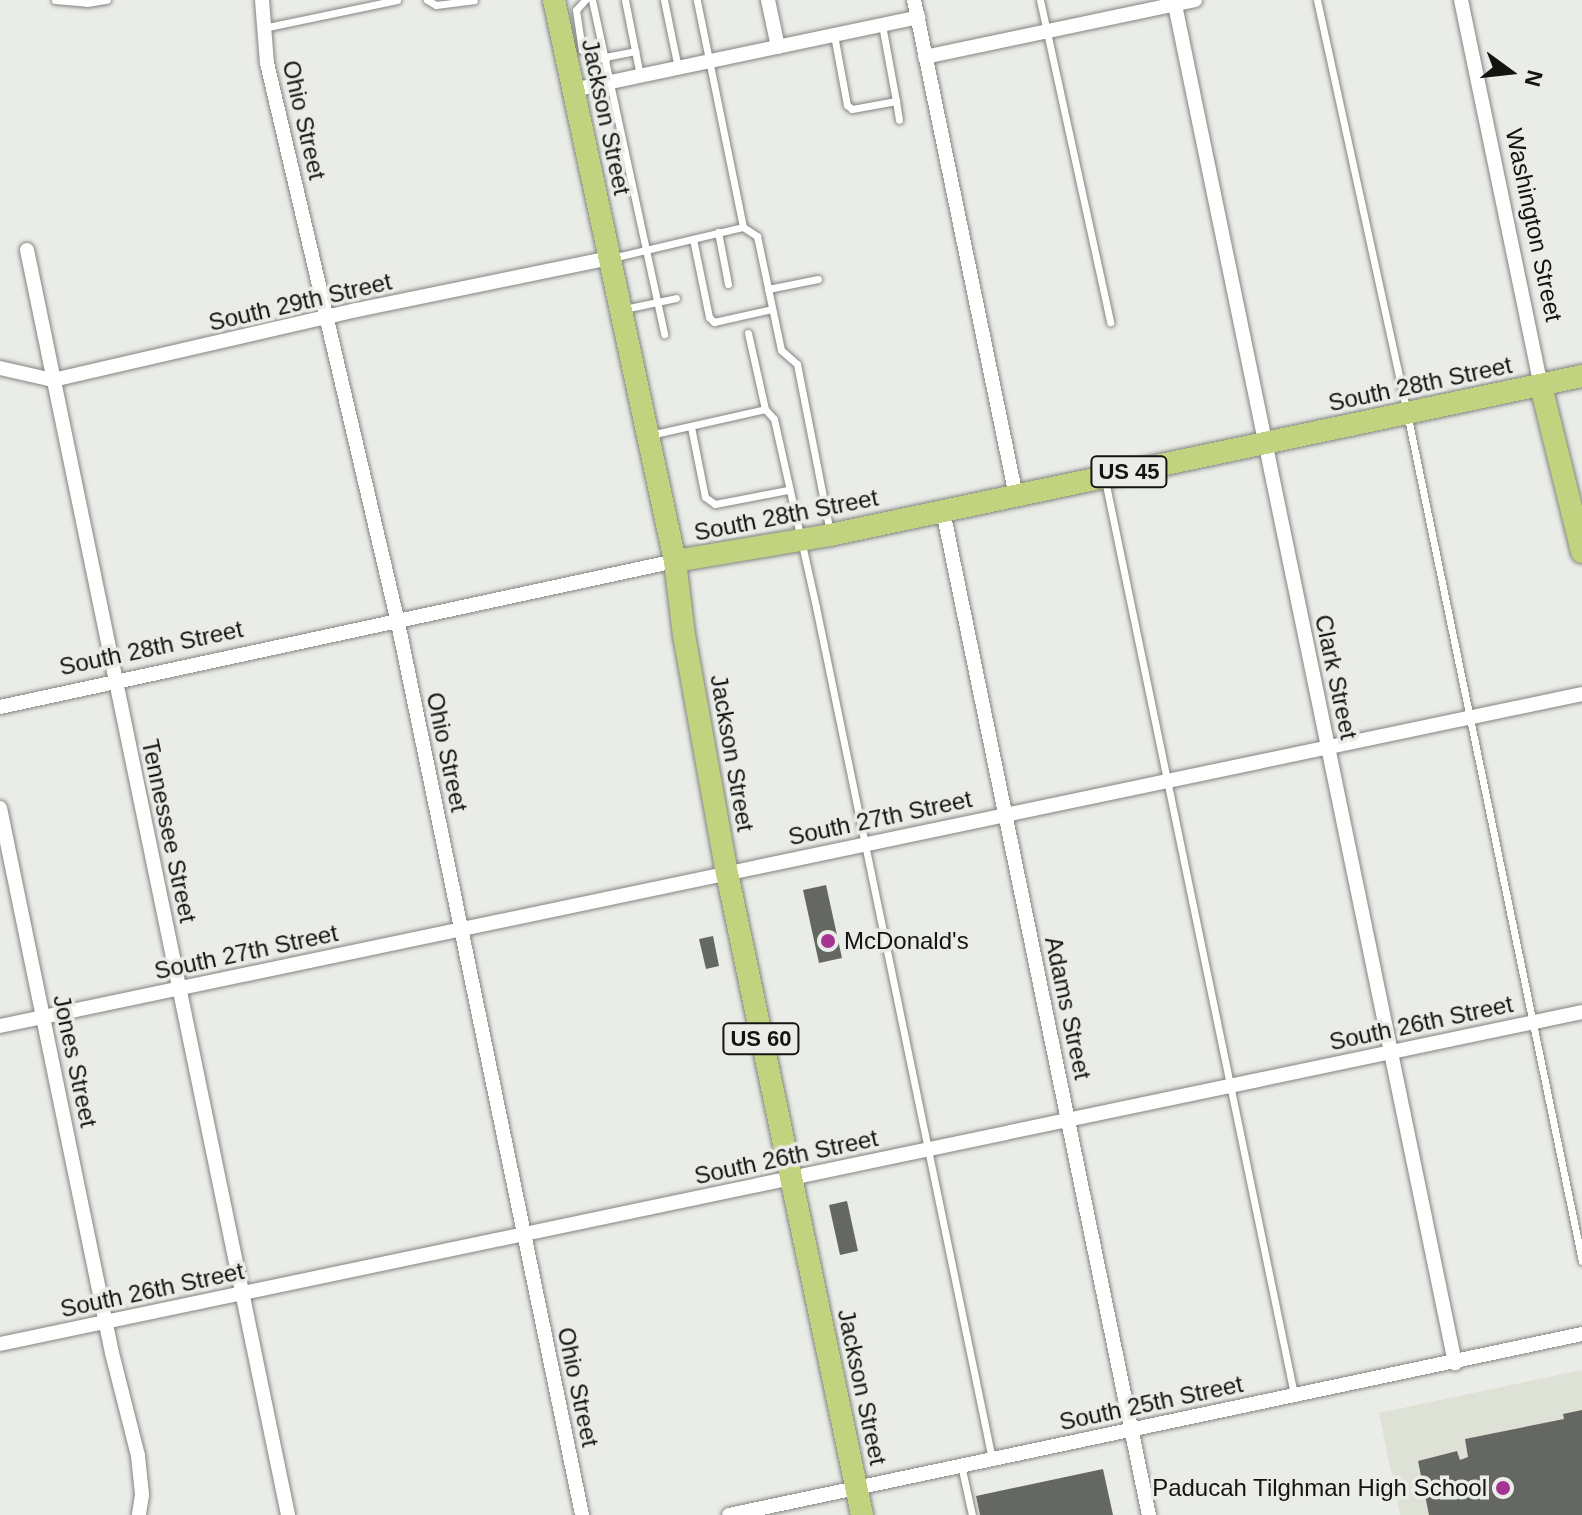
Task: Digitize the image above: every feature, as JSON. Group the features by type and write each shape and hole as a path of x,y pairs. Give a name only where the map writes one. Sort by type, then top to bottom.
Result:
{"main road":[{"name":"Jackson Street","path":"554,0 675,561 684,635 727,873 862,1515"},
{"name":"South 28th Street","path":"675,561 830,535 1582,376"},
{"name":"Washington Street","path":"1541,386 1582,552"}],"street":[{"name":"Ohio Street","path":"262,0 267,63 398,623 582,1515"},
{"path":"768,0 778,47"},
{"path":"914,0 1016,496"},
{"path":"925,57 1195,0"},
{"name":"Washington Street","path":"1461,0 1541,386"},
{"name":"Clark Street","path":"1174,2 1455,1363"},
{"path":"573,90 918,17"},
{"name":"Tennessee Street","path":"27,250 288,1515"},
{"name":"South 29th Street","path":"0,368 53,380 328,317 610,258"},
{"name":"Adams Street","path":"943,511 1149,1515"},
{"name":"South 28th Street","path":"0,707 675,561"},
{"name":"South 27th Street","path":"0,1026 1582,694"},
{"name":"Jones Street","path":"0,808 106,1322 138,1456 142,1495 139,1515"},
{"name":"South 26th Street","path":"0,1344 1582,1012"},
{"name":"South 25th Street","path":"729,1515 1582,1334"}],"lane":[{"path":"55,0 87,3 107,0"},
{"path":"263,28 397,0"},
{"path":"427,0 436,5 474,0"},
{"path":"585,0 576,10 582,50 606,58 635,51"},
{"path":"592,0 603,37 664,334"},
{"path":"625,0 623,13 631,31 640,76"},
{"path":"664,0 678,68"},
{"path":"697,0 743,227"},
{"path":"1040,0 1110,322"},
{"path":"1317,0 1407,413 1582,1261"},
{"path":"882,25 899,120"},
{"path":"622,33 631,31"},
{"path":"834,35 847,105 852,109 896,101"},
{"path":"610,258 743,227 757,236 781,350 797,364 830,535"},
{"path":"718,232 728,284"},
{"path":"693,239 699,293 714,322 734,313 772,309"},
{"path":"768,289 818,279"},
{"path":"621,310 676,298"},
{"path":"748,333 765,409 774,419 801,540 992,1459"},
{"path":"648,436 765,409"},
{"path":"691,427 705,497 715,504 788,490"},
{"path":"1105,477 1294,1394"},
{"path":"961,1465 972,1515"}],"shaded area":[{"path":"1582,1370 1582,1515 1400,1515 1379,1413"}],"building":[{"path":"826,885 842,958 819,963 803,890"},
{"path":"713,936 719,966 706,969 699,939"},
{"path":"847,1201 858,1251 840,1255 829,1205"},
{"name":"Paducah Tilghman High School","path":"1582,1410 1582,1515 1429,1515 1418,1461 1457,1451 1460,1460 1468,1457 1465,1439 1564,1419 1563,1414"},
{"path":"1103,1469 1113,1515 980,1515 976,1496"}],"place":[{"name":"McDonald's","path":"828,941"},
{"name":"Paducah Tilghman High School","path":"1503,1488"}]}
